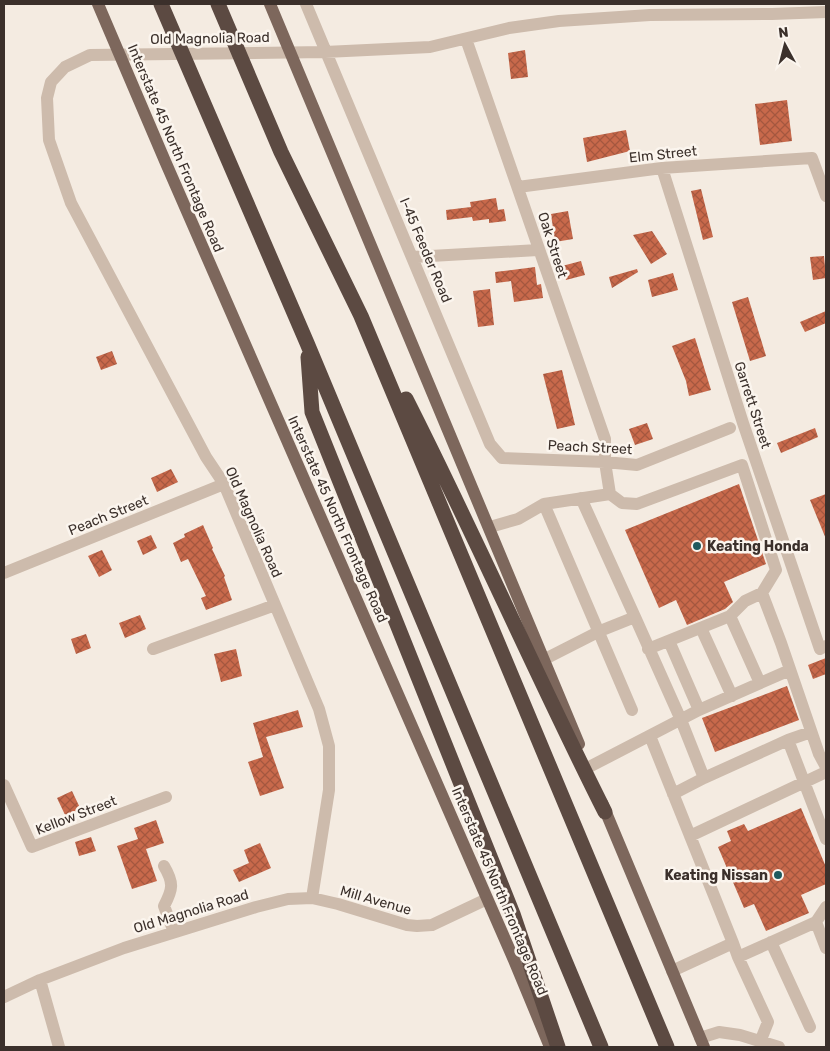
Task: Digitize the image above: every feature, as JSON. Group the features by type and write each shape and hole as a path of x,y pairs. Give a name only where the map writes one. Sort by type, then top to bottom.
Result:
{"highway":[{"path":"161,4 306,343 601,1047"},
{"path":"218,4 281,152 361,316 443,472 557,716 605,812"},
{"path":"361,316 667,1047"},
{"path":"306,343 312,412 513,914 558,1047"}],"main road":[{"name":"Interstate 45 North Frontage Road","path":"98,4 514,960 550,1047"},
{"path":"270,4 490,527 543,660 589,768 605,812 702,1043"}],"street":[{"name":"I-45 Feeder Road","path":"306,4 490,444 502,458"},
{"name":"Old Magnolia Road","path":"4,997 40,980 124,948 256,907 288,899 312,898 329,790 329,746 319,709 224,484 206,457 71,203 49,140 47,98 51,82 66,68 90,55 325,52 430,47 509,28 559,21 650,15 826,12"},
{"name":"Oak Street","path":"466,39 605,439 605,462 610,494"},
{"name":"Elm Street","path":"518,187 662,168 812,158 826,196"},
{"name":"Garrett Street","path":"662,168 743,423 823,647"},
{"path":"413,257 538,250"},
{"name":"Peach Street","path":"502,458 637,465 730,428"},
{"path":"490,527 518,519 544,504 581,498 610,494 622,502 637,504 742,465 776,570 762,593 745,601 730,616 648,649"},
{"name":"Peach Street","path":"4,573 224,484"},
{"path":"581,498 681,720 704,778"},
{"path":"544,504 600,631 632,710"},
{"path":"762,593 819,754 826,766"},
{"path":"153,649 275,606"},
{"path":"730,616 760,683"},
{"path":"543,660 600,631 635,617"},
{"path":"701,628 732,696"},
{"path":"669,640 699,710"},
{"path":"589,768 699,710 790,670"},
{"path":"673,794 788,740 812,732"},
{"path":"650,736 738,957 768,1022 760,1042"},
{"path":"788,740 826,839"},
{"path":"690,836 826,772"},
{"name":"Kellow Street","path":"4,785 32,848 166,797"},
{"path":"164,866 172,879 171,893 164,906 174,932"},
{"name":"Mill Avenue","path":"312,898 407,925 418,926 432,925 487,899"},
{"path":"738,957 816,922 826,907"},
{"path":"816,922 826,948"},
{"path":"771,942 810,1027"},
{"path":"672,970 733,943"},
{"path":"40,980 60,1047"},
{"path":"702,1043 719,1032 740,1035 778,1047"}],"building":[{"path":"525,50 528,77 511,79 508,53"},
{"path":"787,100 792,141 760,145 755,104"},
{"path":"626,130 630,151 587,162 583,138"},
{"path":"701,189 713,237 703,240 691,191"},
{"path":"496,198 498,210 504,209 506,221 489,223 489,219 473,221 472,217 447,220 446,210 471,207 470,202"},
{"path":"568,211 573,239 555,242 551,214"},
{"path":"652,231 667,254 651,264 633,235"},
{"path":"824,256 826,278 813,280 810,257"},
{"path":"581,261 585,275 566,280 562,266"},
{"path":"535,267 537,285 541,284 543,298 514,302 511,281 496,283 495,272"},
{"path":"637,269 638,272 612,288 609,277"},
{"path":"673,273 678,290 652,297 648,280"},
{"path":"490,289 494,325 478,327 473,291"},
{"path":"748,297 766,356 750,361 732,302"},
{"path":"826,311 826,323 805,332 800,322"},
{"path":"695,338 711,390 689,396 686,381 672,346"},
{"path":"112,351 117,364 101,370 96,357"},
{"path":"562,370 575,425 557,429 543,374"},
{"path":"647,423 653,439 635,445 629,429"},
{"path":"815,428 818,437 781,453 777,443"},
{"path":"171,469 178,482 157,492 151,478"},
{"name":"Keating Honda","path":"739,484 766,564 724,582 733,602 725,609 687,625 676,600 659,608 625,530"},
{"path":"826,494 826,539 810,500"},
{"path":"203,525 225,576 232,600 206,610 201,598 206,596 188,559 181,562 173,543 185,537 184,534"},
{"path":"151,535 157,548 143,555 137,541"},
{"path":"102,550 112,570 99,577 88,556"},
{"path":"140,615 146,629 125,638 119,623"},
{"path":"86,634 91,648 76,654 71,639"},
{"path":"236,649 242,676 221,682 214,654"},
{"path":"826,658 826,674 813,679 808,665"},
{"path":"787,686 799,720 715,752 702,718"},
{"path":"298,710 303,727 266,737 284,788 260,796 248,762 263,757 253,723"},
{"path":"72,791 81,810 66,817 57,798"},
{"name":"Keating Nissan","path":"801,808 826,867 826,884 801,895 809,913 766,931 754,904 744,908 718,847 731,841 727,831 744,824 748,831"},
{"path":"156,820 164,843 146,849 157,881 132,889 117,846 138,839 134,828"},
{"path":"91,837 96,851 79,856 75,842"},
{"path":"260,843 271,868 239,882 233,870 249,863 244,850"}],"place":[{"name":"Keating Honda","path":"697,546"},
{"name":"Keating Nissan","path":"778,875"}]}
